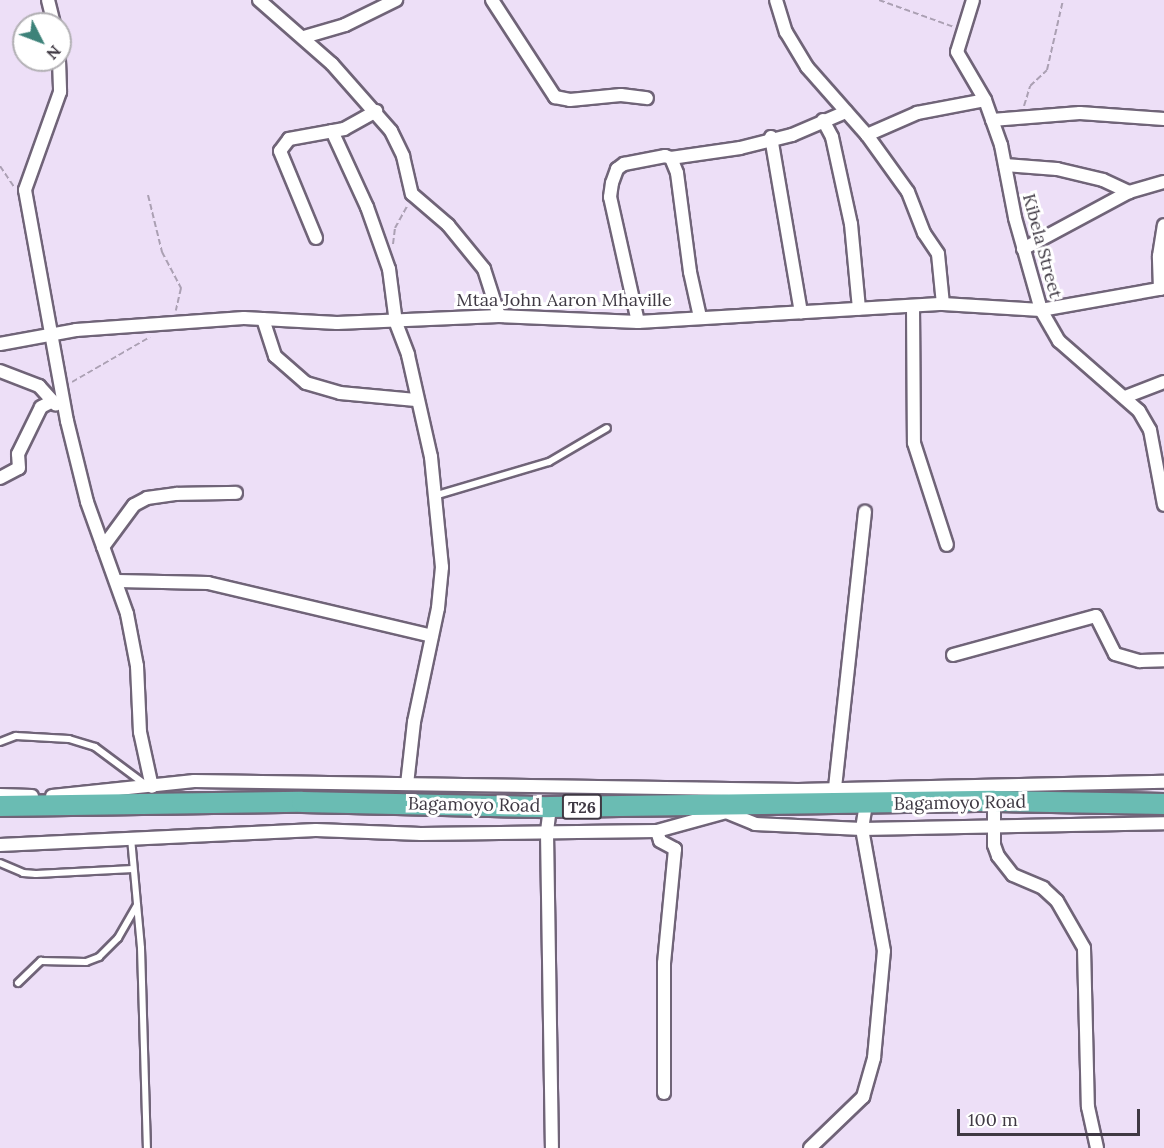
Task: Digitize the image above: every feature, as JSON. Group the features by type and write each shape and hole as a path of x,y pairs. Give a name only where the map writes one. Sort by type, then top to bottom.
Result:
{"highway":[{"name":"Bagamoyo Road","path":"0,806 302,802 726,808 834,797 866,804 994,801 1164,804"}],"street":[{"path":"259,0 304,37 376,111 396,139 412,195 448,225 484,269 499,316"},
{"path":"304,37 345,25 396,0"},
{"path":"492,0 555,97 570,100 621,95 647,98"},
{"path":"776,0 786,32 807,67 867,135 908,192 924,233 938,255 943,304"},
{"name":"Kibela Street","path":"973,0 957,52 985,100 992,120 1005,165 1023,249 1041,310 1059,341 1139,411 1150,430 1164,506"},
{"path":"59,72 60,92 24,190 50,334 57,397 103,547 118,581 137,666 140,732 150,788"},
{"path":"867,135 917,113 985,100"},
{"path":"316,238 280,151 289,139 360,123 376,111"},
{"path":"638,322 610,197 617,169 624,164 740,148 771,137 792,135 846,112"},
{"path":"992,120 1080,113 1164,119"},
{"path":"823,120 832,137 851,224 859,309"},
{"path":"332,131 367,207 389,269 396,323 408,355 416,400 431,457 442,567 432,636 414,722 407,784"},
{"path":"771,137 795,257 801,312"},
{"path":"671,158 677,173 700,317"},
{"path":"1005,165 1057,169 1103,180 1130,192"},
{"path":"1023,249 1130,192 1164,182"},
{"path":"1162,288 1159,256 1164,225"},
{"name":"Mtaa John Aaron Mhaville","path":"0,344 50,334 263,319 396,323 499,316 638,322 943,304 1041,310 1162,288"},
{"path":"913,306 914,443 947,545"},
{"path":"263,319 274,356 306,383 340,393 416,400"},
{"path":"0,372 39,386 57,397"},
{"path":"1125,397 1164,382"},
{"path":"0,478 19,468 18,454 41,407 57,397"},
{"path":"103,547 134,505 147,498 177,494 236,493"},
{"path":"834,797 866,512"},
{"path":"118,581 208,583 432,636"},
{"path":"952,655 1096,616 1115,654 1140,662 1164,660"},
{"path":"0,795 66,795 150,788 194,781 407,784 834,797 891,785 1164,782"},
{"path":"994,801 994,845 1004,867 1057,901 1084,948 1088,1107 1097,1148"},
{"path":"810,1148 863,1097 874,1058 884,951 862,829 866,804"},
{"path":"550,807 547,833 552,1148"},
{"path":"0,844 316,830 547,833 657,831 726,808 755,824 862,829 994,824 1164,823"},
{"path":"657,831 660,841 673,846 675,854 664,963 664,1093"}],"lane":[{"path":"434,496 549,462 607,428"},
{"path":"0,742 16,736 69,739 94,747 150,788"},
{"path":"131,837 137,904 147,1148"},
{"path":"0,862 23,873 36,874 133,869"},
{"path":"18,983 41,961 86,962 99,957 117,938 137,904"}],"path":[{"path":"879,0 962,30"},
{"path":"1022,117 1030,86 1047,70 1063,0"},
{"path":"0,166 9,184 24,190"},
{"path":"57,397 86,371 168,325 181,288 162,252 148,195"},
{"path":"389,269 395,228 412,195"}]}
